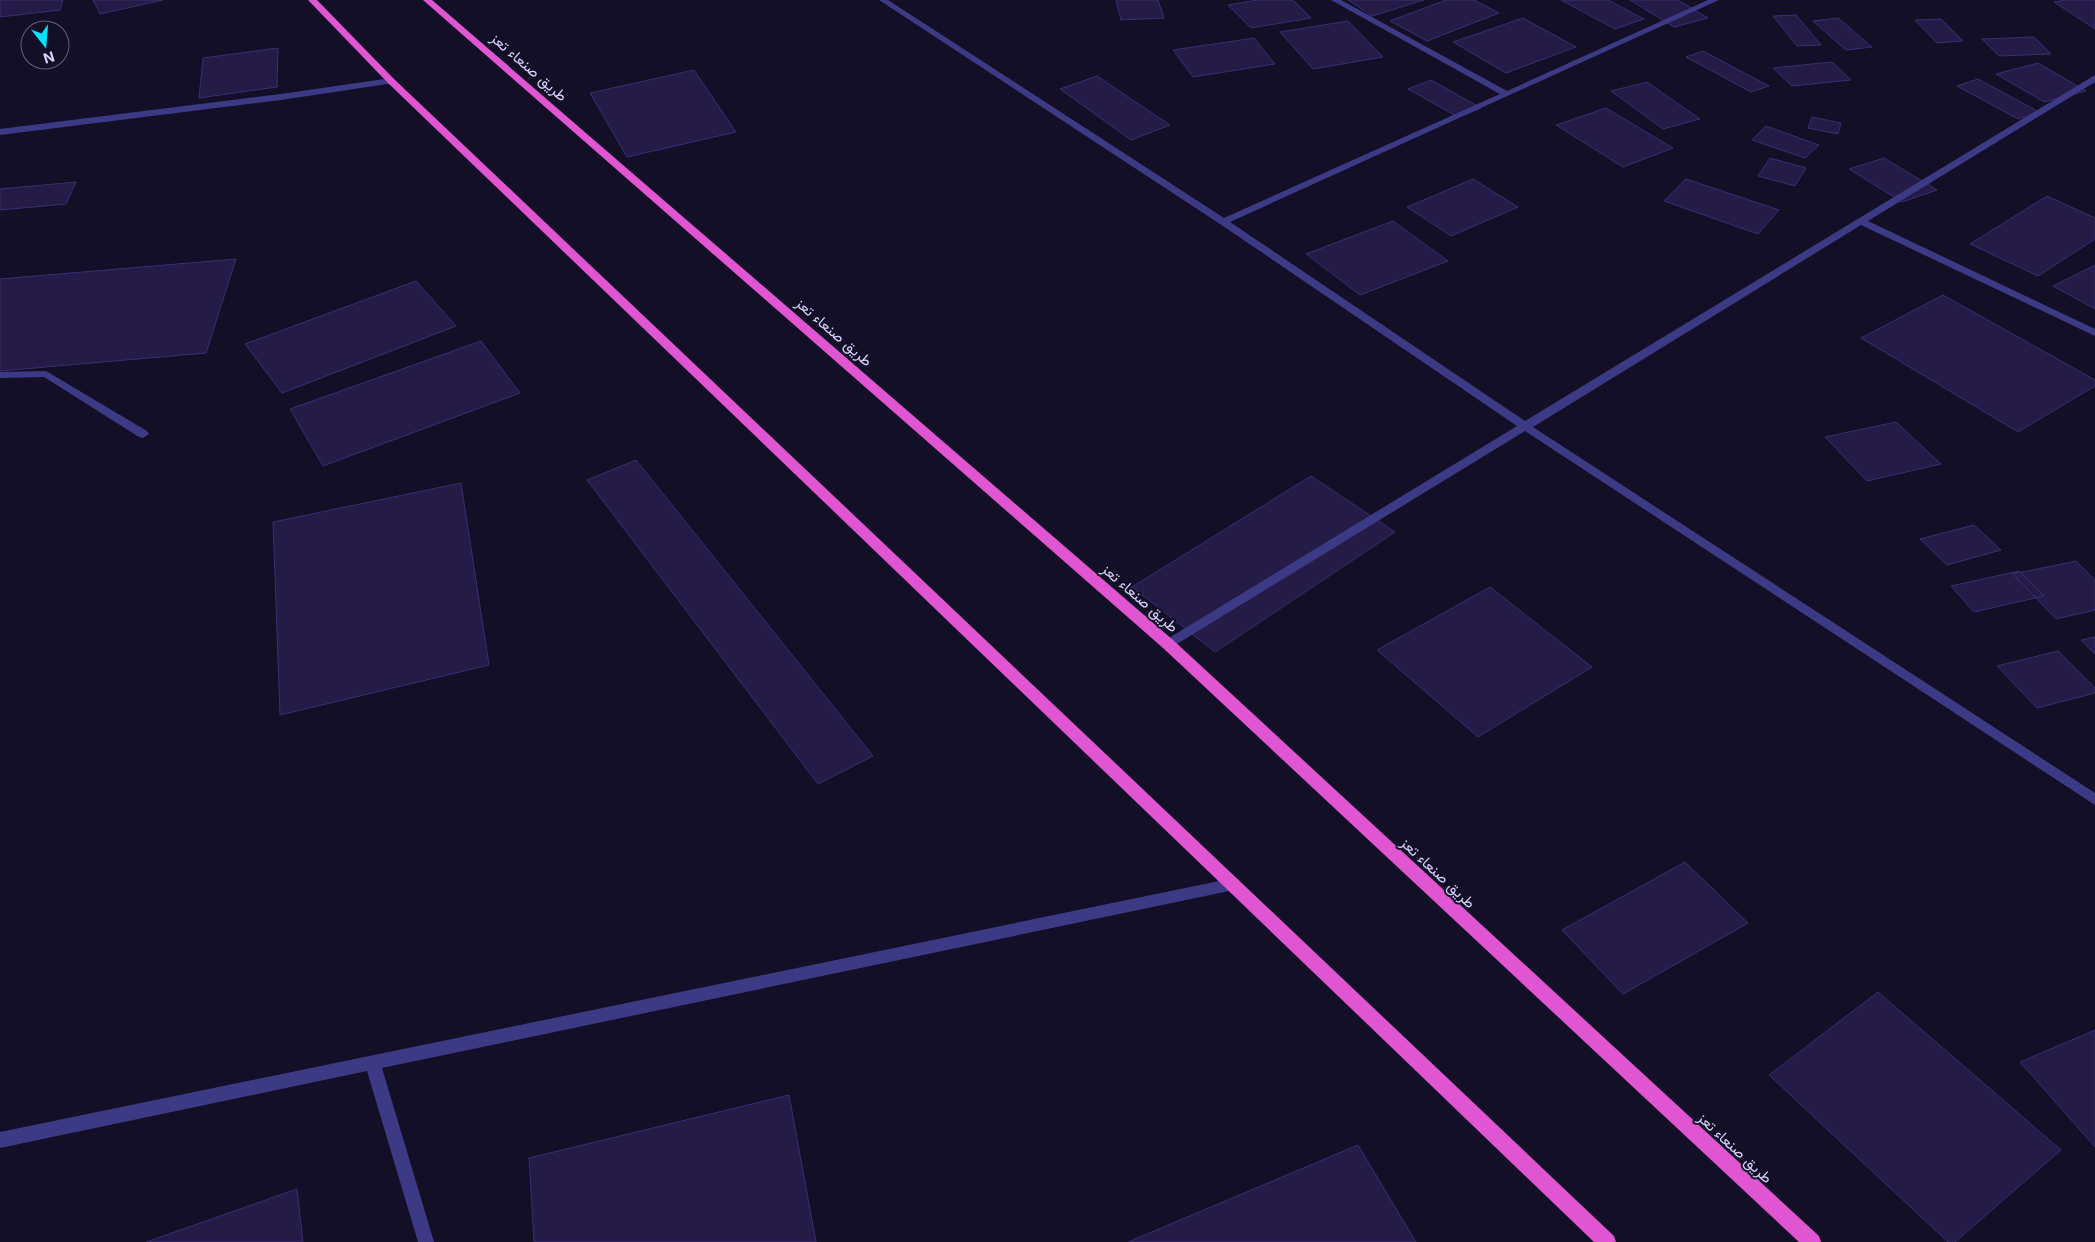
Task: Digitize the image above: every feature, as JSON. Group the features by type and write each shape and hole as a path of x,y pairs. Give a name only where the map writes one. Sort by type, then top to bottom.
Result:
{"highway":[{"path":"312,0 391,81 1607,1242"},
{"name":"طريق صنعاء تعز","path":"427,0 1168,644 1812,1242"}],"street":[{"path":"884,0 1223,222 1524,426 2095,800"},
{"path":"1335,0 1507,94"},
{"path":"1223,222 1715,0"},
{"path":"0,132 281,97 391,81"},
{"path":"1168,644 1861,221 2092,83"},
{"path":"1861,221 2095,333"},
{"path":"0,375 46,374 143,434"},
{"path":"0,1140 1234,884"},
{"path":"373,1063 426,1242"}],"building":[{"path":"0,0 63,0 60,10 0,17"},
{"path":"93,0 163,0 100,14"},
{"path":"1116,0 1158,0 1164,18 1121,20"},
{"path":"1257,0 1293,0 1311,18 1251,28 1228,5"},
{"path":"1348,0 1424,0 1372,16"},
{"path":"1446,0 1474,0 1499,13 1427,41 1390,21"},
{"path":"1561,0 1608,0 1644,19 1615,29"},
{"path":"1630,0 1678,0 1708,18 1674,27"},
{"path":"2095,0 2095,29 2054,2"},
{"path":"1796,15 1821,45 1797,46 1773,16"},
{"path":"1523,18 1576,47 1506,73 1453,42"},
{"path":"1838,18 1872,47 1846,50 1813,21"},
{"path":"1941,19 1963,41 1937,43 1915,20"},
{"path":"1348,21 1383,57 1313,69 1280,32"},
{"path":"2034,37 2051,54 1999,56 1982,39"},
{"path":"1254,38 1275,64 1193,77 1173,50"},
{"path":"278,48 277,87 199,98 203,58"},
{"path":"1703,51 1769,86 1751,92 1686,57"},
{"path":"1832,62 1851,80 1792,86 1773,68"},
{"path":"2038,63 2086,91 2044,102 1996,74"},
{"path":"694,70 736,132 627,157 590,93"},
{"path":"1097,76 1170,125 1131,140 1060,89"},
{"path":"1978,79 2039,112 2018,119 1957,86"},
{"path":"1431,80 1481,108 1458,117 1408,89"},
{"path":"1647,82 1700,119 1663,129 1611,91"},
{"path":"1606,108 1673,148 1623,167 1556,125"},
{"path":"1812,117 1841,123 1838,134 1808,128"},
{"path":"1766,126 1819,145 1805,158 1752,140"},
{"path":"1770,158 1806,168 1795,186 1758,176"},
{"path":"1884,158 1937,190 1902,202 1849,169"},
{"path":"1473,179 1518,207 1451,236 1407,207"},
{"path":"1686,179 1779,210 1758,234 1664,201"},
{"path":"76,182 66,204 0,210 0,189"},
{"path":"2047,196 2095,218 2095,239 2038,276 1970,244"},
{"path":"1393,221 1448,261 1360,295 1306,254"},
{"path":"236,259 206,353 0,371 0,279"},
{"path":"2095,265 2095,309 2053,286"},
{"path":"416,281 456,326 282,393 245,344"},
{"path":"1943,295 2095,380 2095,386 2018,432 1861,338"},
{"path":"481,341 520,393 323,466 290,409"},
{"path":"1896,422 1941,464 1867,481 1825,437"},
{"path":"636,460 873,756 818,784 587,480"},
{"path":"1311,476 1395,532 1215,652 1132,587"},
{"path":"461,483 489,665 280,715 273,522"},
{"path":"1974,525 2001,550 1947,565 1920,539"},
{"path":"2076,561 2095,580 2095,610 2056,619 2013,574"},
{"path":"2019,571 2044,596 1974,612 1951,586"},
{"path":"1490,587 1592,667 1478,737 1377,650"},
{"path":"2095,637 2095,654 2081,640"},
{"path":"2058,651 2095,688 2095,693 2037,708 1997,666"},
{"path":"1685,862 1748,923 1623,994 1562,930"},
{"path":"1878,992 2061,1150 1955,1242 1948,1242 1769,1075"},
{"path":"2095,1030 2095,1147 2020,1062"},
{"path":"789,1095 816,1242 534,1242 529,1158"},
{"path":"1358,1145 1416,1242 1128,1242"},
{"path":"297,1189 303,1242 146,1242"}]}
